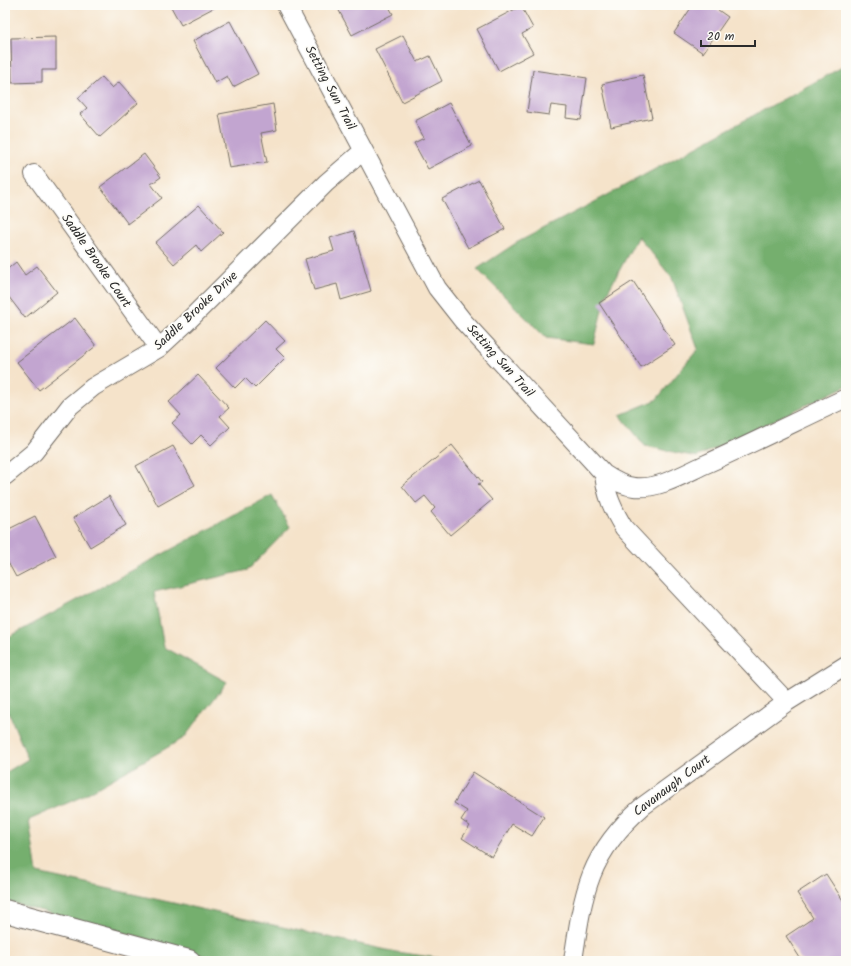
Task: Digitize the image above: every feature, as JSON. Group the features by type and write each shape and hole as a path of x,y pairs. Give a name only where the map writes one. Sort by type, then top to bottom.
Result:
{"main road":[{"path":"5,911 189,961"}],"street":[{"name":"Setting Sun Trail","path":"286,5 437,288 463,321 604,474 618,482 634,487 647,487 666,482 752,444 846,398"},
{"name":"Saddle Brooke Drive","path":"5,476 16,469 34,452 70,406 92,387 159,348 326,183 363,151"},
{"name":"Saddle Brooke Court","path":"34,174 159,348"},
{"path":"604,474 605,490 612,509 624,528 787,702"},
{"name":"Cavanaugh Court","path":"573,961 581,908 586,889 599,858 609,841 624,823 643,806 787,702 846,665"}],"green space":[{"path":"846,65 846,386 697,457 645,446 620,415 656,400 698,349 672,278 638,236 605,297 594,344 546,338 477,269 516,243 602,198"},
{"path":"272,495 290,527 248,570 154,592 164,647 227,682 184,738 81,797 29,820 37,873 396,952 459,961 220,961 181,948 5,901 5,773 28,759 5,704 5,639"}],"building":[{"path":"170,5 219,5 181,25"},
{"path":"336,5 388,5 393,14 352,35"},
{"path":"693,5 711,5 728,17 703,53 674,33"},
{"path":"521,6 533,28 522,34 533,53 499,71 477,29"},
{"path":"230,21 258,74 233,87 227,76 215,83 193,41"},
{"path":"403,35 417,62 430,56 442,81 402,102 375,49"},
{"path":"56,37 56,70 42,70 42,82 12,83 11,38"},
{"path":"533,70 587,78 581,120 566,118 567,107 551,105 549,115 527,112"},
{"path":"643,75 652,118 611,127 602,84"},
{"path":"102,77 112,88 119,82 138,103 100,137 80,114 87,108 78,98"},
{"path":"449,103 472,146 428,169 414,143 424,138 415,121"},
{"path":"273,104 277,130 261,133 267,162 229,168 219,114"},
{"path":"144,154 161,177 151,184 162,198 128,224 100,187"},
{"path":"479,180 505,229 468,248 442,199"},
{"path":"199,205 223,232 201,252 196,245 174,264 155,243"},
{"path":"354,231 371,291 341,300 337,284 314,290 305,259 334,251 330,238"},
{"path":"16,262 25,275 37,266 57,292 25,318 5,292 5,271"},
{"path":"633,281 675,345 641,367 599,303"},
{"path":"75,318 96,346 39,390 17,362"},
{"path":"265,320 285,341 276,349 285,358 255,388 245,378 235,388 216,368"},
{"path":"198,375 229,408 220,416 230,427 211,445 201,435 192,444 172,423 181,415 169,402"},
{"path":"452,445 482,482 478,484 492,500 450,535 431,512 435,508 425,496 416,503 402,486"},
{"path":"173,446 195,485 158,506 136,466"},
{"path":"109,496 126,525 90,547 73,518"},
{"path":"35,516 56,556 16,577 5,557 5,531"},
{"path":"473,772 544,817 532,836 512,824 492,857 462,838 470,826 461,820 467,811 454,803"},
{"path":"826,874 846,905 846,961 802,961 786,936 813,918 797,893"}]}
